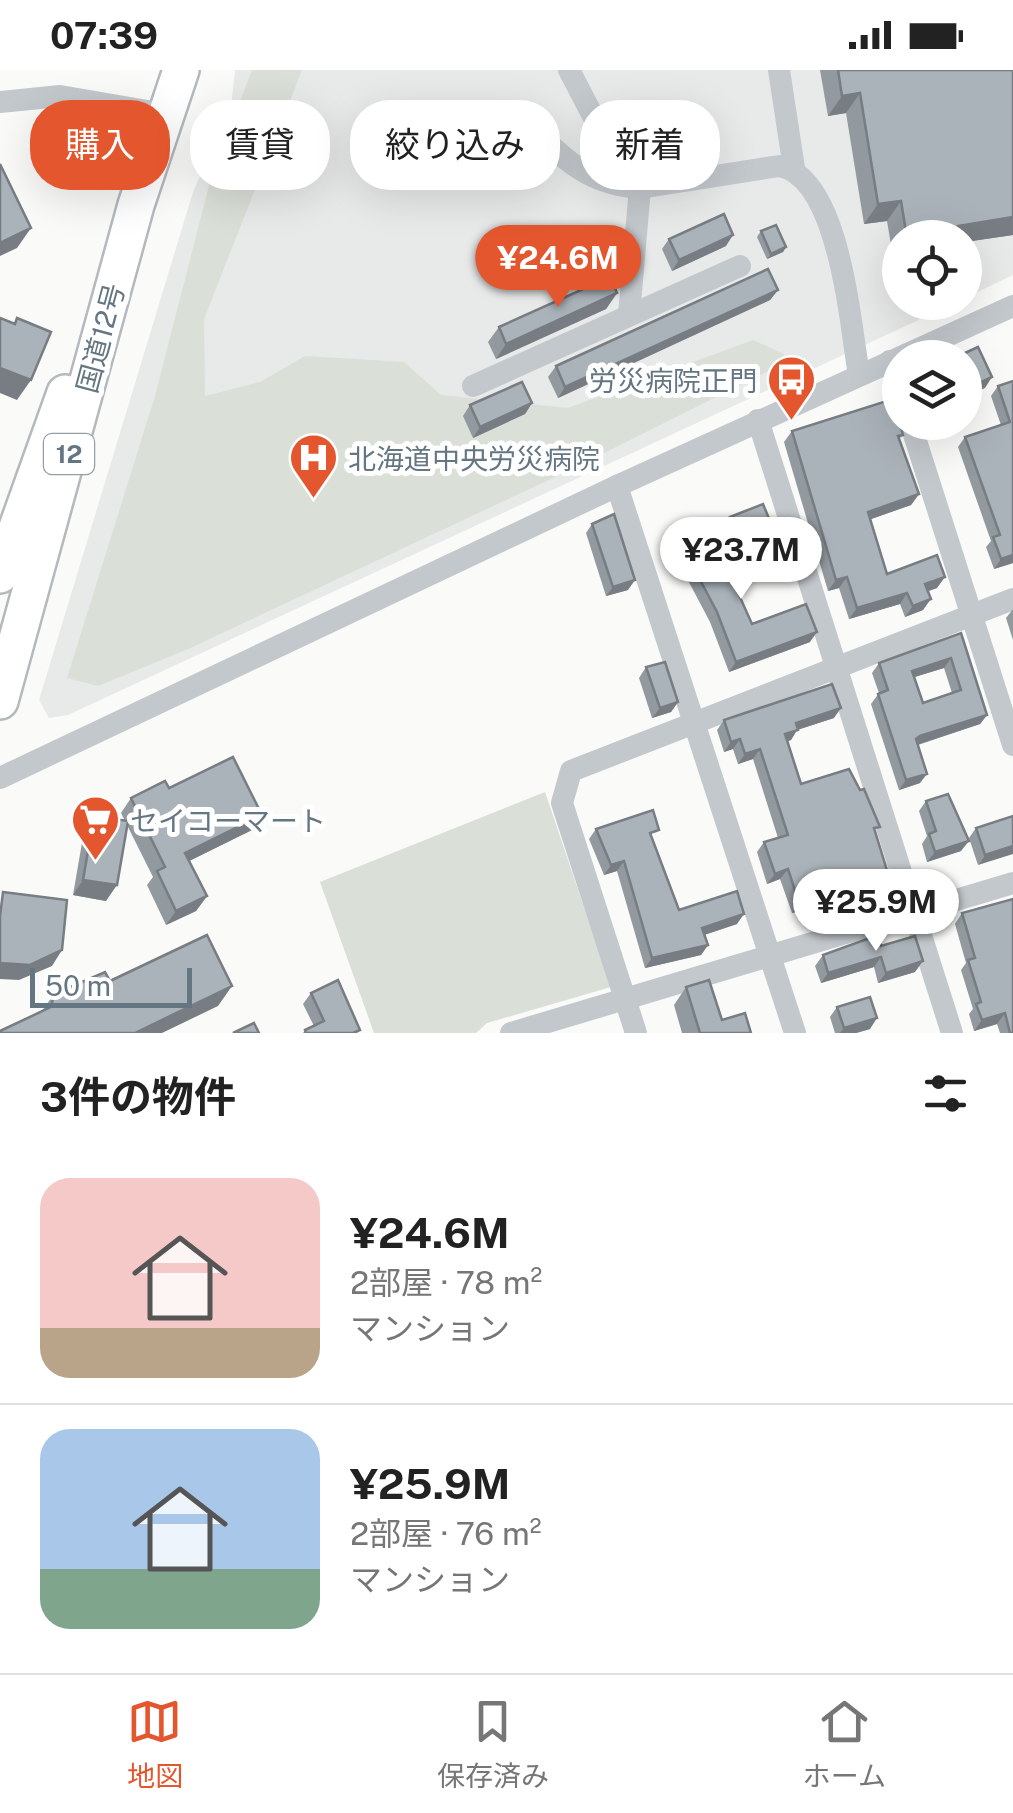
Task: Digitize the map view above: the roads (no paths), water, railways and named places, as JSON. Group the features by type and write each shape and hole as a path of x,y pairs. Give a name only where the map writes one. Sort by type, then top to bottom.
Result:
{"highway":[{"name":"国道12号","path":"170,101 182,70"},
{"name":"国道12号","path":"0,702 141,190"},
{"name":"国道12号","path":"0,575 136,205"}],"street":[{"path":"568,70 584,100"},
{"path":"779,70 794,168 814,188 827,214 859,375"},
{"path":"0,102 60,96 83,100"},
{"path":"720,173 749,168 794,168"},
{"path":"629,315 640,190"},
{"path":"472,386 740,266"},
{"path":"937,340 1013,306"},
{"path":"0,778 882,365"},
{"path":"758,420 952,1033"},
{"path":"916,440 1013,745"},
{"path":"617,486 795,1033"},
{"path":"636,1033 562,803 571,771 1013,599"},
{"path":"511,1033 1013,883"}],"place":[{"name":"労災病院正門","path":"792,422"},
{"name":"北海道中央労災病院","path":"313,500"},
{"name":"セイコーマート","path":"95,862"}]}
